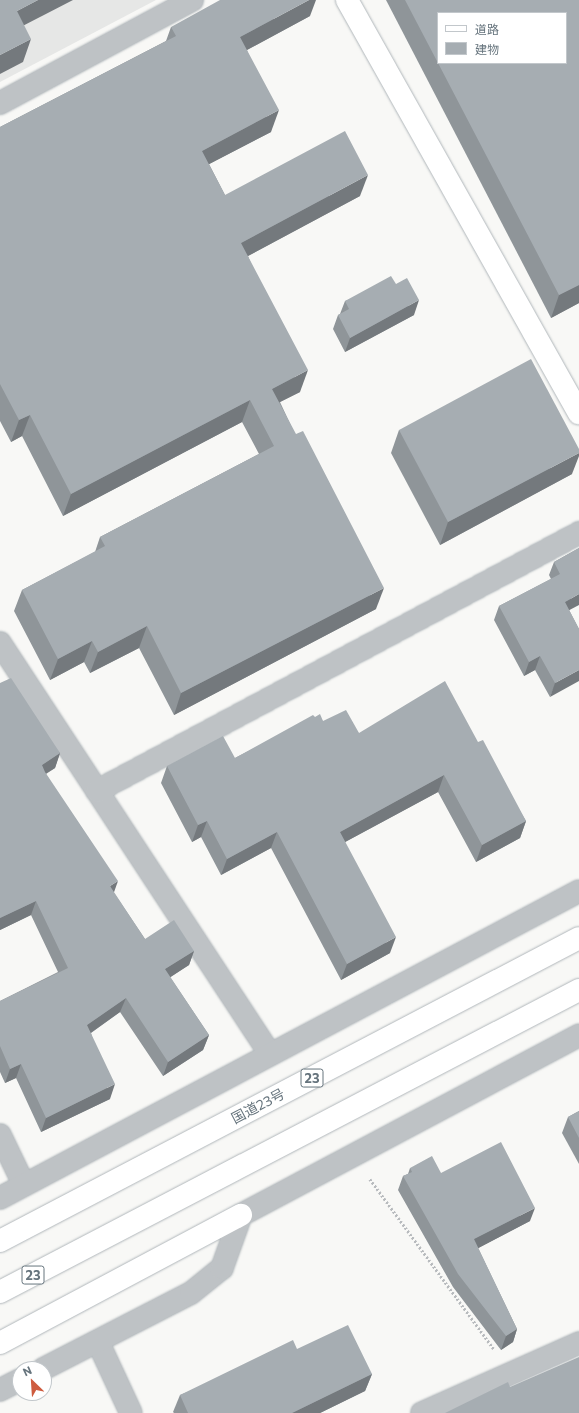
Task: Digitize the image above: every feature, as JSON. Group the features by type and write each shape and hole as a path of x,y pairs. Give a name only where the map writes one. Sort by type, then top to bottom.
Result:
{"main road":[{"path":"346,0 579,413"},
{"name":"国道23号","path":"0,1241 579,938"},
{"name":"23","path":"0,1292 579,990"},
{"path":"0,1343 241,1215"}],"street":[{"path":"0,103 192,0"},
{"path":"97,791 579,533"},
{"path":"0,643 8,671 97,791 269,1052"},
{"path":"0,1198 269,1052 579,891"},
{"path":"52,1364 98,1342 190,1293 222,1268 241,1215 579,1035"},
{"path":"0,1135 24,1185"},
{"path":"98,1342 131,1413"},
{"path":"422,1413 510,1371 579,1343"},
{"path":"0,1390 12,1384"}],"path":[{"path":"353,1156 510,1371"}],"shaded area":[{"path":"0,0 156,0 0,82"}],"building":[{"path":"0,0 38,0 17,11 31,39 0,55"},
{"path":"220,0 309,0 240,37 279,110 202,151 225,195 345,131 368,175 241,243 308,370 272,389 296,434 303,431 384,588 181,693 147,626 98,652 92,641 58,659 22,590 105,546 100,537 274,446 250,400 71,494 30,415 19,420 0,384 0,127 176,36 171,27"},
{"path":"405,0 579,0 579,285 559,295 438,64 567,64 567,12 437,12 437,61"},
{"path":"391,276 396,284 407,278 419,300 350,338 338,315 349,309 345,301"},
{"path":"531,359 579,449 579,453 448,522 399,430"},
{"path":"579,548 579,594 565,602 579,629 579,670 555,683 540,656 529,662 499,606 560,574 554,562"},
{"path":"11,678 60,753 42,765 45,772 118,881 110,886 145,939 174,920 194,951 165,969 209,1035 168,1062 126,998 87,1025 115,1084 46,1118 21,1064 10,1069 0,1046 0,1001 68,968 36,901 0,918 0,683"},
{"path":"445,681 478,742 483,740 526,821 482,845 444,775 340,832 396,937 347,964 277,832 227,859 207,821 198,825 167,766 223,736 235,758 313,715 315,717 320,714 323,721 346,710 359,733"},
{"path":"579,1111 579,1138 568,1117"},
{"path":"501,1142 535,1208 474,1239 517,1329 506,1336 458,1274 403,1176 412,1172 410,1168 432,1156 441,1173"},
{"path":"348,1325 372,1374 292,1413 188,1413 180,1395 293,1340 297,1349"},
{"path":"579,1357 579,1413 445,1413 508,1382 510,1387"}]}
